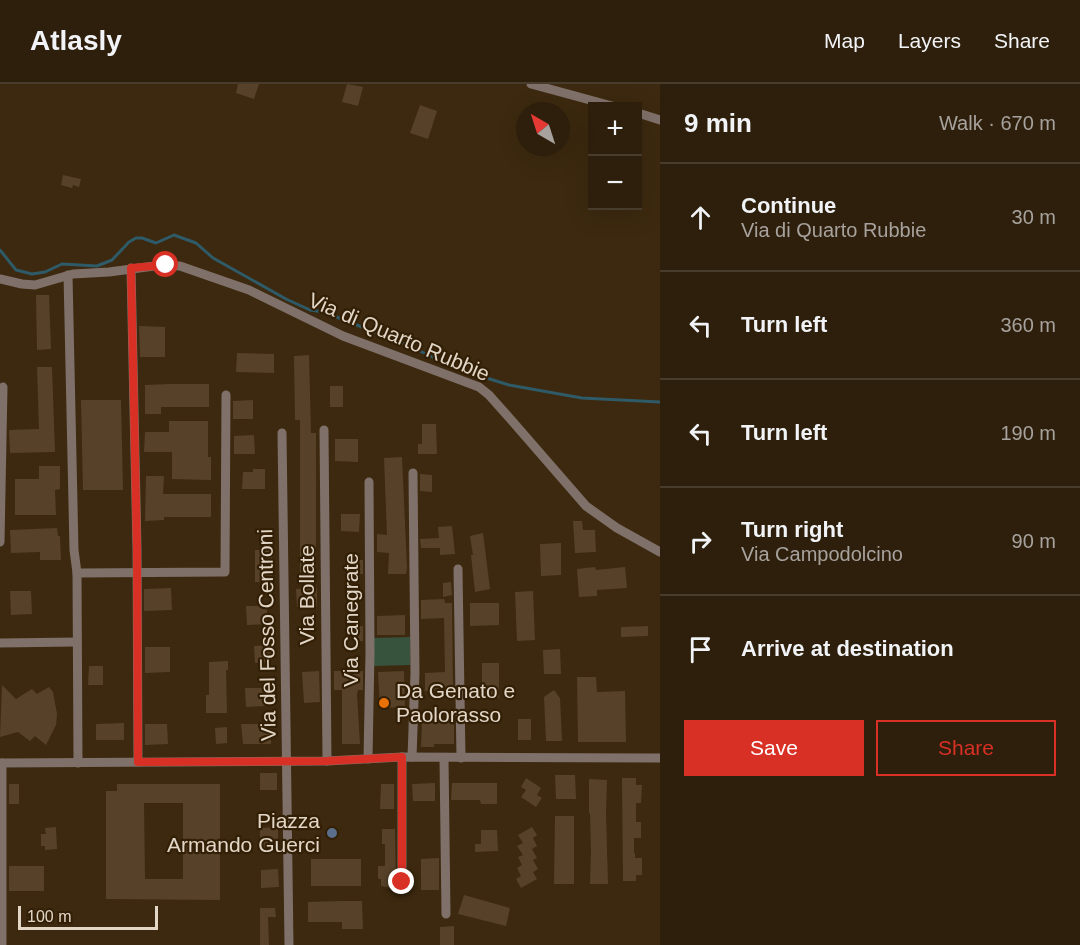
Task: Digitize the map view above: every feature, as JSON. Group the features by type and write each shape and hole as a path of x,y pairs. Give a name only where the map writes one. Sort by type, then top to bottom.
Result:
{"street":[{"path":"531,84 597,102"},
{"path":"642,114 660,120"},
{"name":"Via di Quarto Rubbie","path":"0,279 35,285 68,275 166,265 191,269 258,294 343,336 479,387 499,406 586,506 617,528 660,552"},
{"path":"131,268 138,762"},
{"path":"68,275 74,550 77,573 78,763"},
{"path":"0,542 3,387"},
{"path":"77,573 225,572 226,395"},
{"name":"Via Bollate","path":"324,430 327,761"},
{"name":"Via del Fosso Centroni","path":"282,433 289,945"},
{"path":"402,882 407,757 415,673 412,472"},
{"name":"Via Canegrate","path":"368,759 369,482"},
{"path":"458,569 461,758"},
{"path":"0,643 77,642"},
{"path":"2,945 1,763 327,761 407,757 660,758"},
{"path":"444,758 446,914"}],"green space":[{"path":"410,637 410,665 374,666 373,638"}],"building":[{"path":"238,84 259,84 254,99 236,93"},
{"path":"347,84 363,87 358,106 342,102"},
{"path":"420,105 437,111 428,139 410,133"},
{"path":"63,175 81,179 79,187 61,185"},
{"path":"36,295 49,295 51,349 37,350"},
{"path":"139,326 165,327 165,357 140,357"},
{"path":"237,353 274,354 274,373 236,372"},
{"path":"309,355 311,433 316,433 316,572 300,572 300,420 295,420 294,356"},
{"path":"37,367 52,367 55,452 10,453 9,430 39,429"},
{"path":"209,384 209,407 161,407 161,414 145,414 145,385"},
{"path":"330,386 343,386 343,407 330,407"},
{"path":"81,400 121,400 123,490 83,490"},
{"path":"253,400 253,419 233,419 233,401"},
{"path":"169,421 208,421 208,457 211,457 211,480 172,479 172,452 144,452 145,432 169,432"},
{"path":"422,424 436,424 437,454 418,454 418,444 422,444"},
{"path":"254,435 255,454 234,454 234,436"},
{"path":"335,439 358,439 358,462 335,461"},
{"path":"402,457 407,568 406,574 388,574 389,553 377,552 377,534 387,535 384,458"},
{"path":"39,466 60,466 60,489 55,490 56,515 15,515 15,479 39,479"},
{"path":"253,469 265,469 265,489 242,489 243,472 253,472"},
{"path":"420,474 432,475 432,492 420,491"},
{"path":"146,476 164,476 163,494 211,494 211,517 164,517 164,520 145,521"},
{"path":"341,514 360,514 359,532 341,531"},
{"path":"573,521 582,521 583,530 595,530 596,552 575,553"},
{"path":"452,526 455,554 440,555 440,548 421,548 420,539 439,538 438,527"},
{"path":"57,528 58,536 60,536 61,560 40,560 40,552 11,553 10,530"},
{"path":"483,533 490,589 475,592 470,536"},
{"path":"561,543 561,575 541,576 540,544"},
{"path":"255,550 272,550 272,582 255,582"},
{"path":"346,560 363,560 363,574 346,574"},
{"path":"595,567 596,570 625,567 627,588 597,590 597,596 579,597 577,569"},
{"path":"451,582 452,595 443,597 443,583"},
{"path":"171,588 172,610 144,611 144,589"},
{"path":"317,588 317,607 297,607 296,589"},
{"path":"10,591 31,591 32,614 11,615"},
{"path":"533,591 535,640 517,641 515,592"},
{"path":"444,599 445,603 452,603 453,690 425,691 425,673 445,672 444,618 421,619 421,600"},
{"path":"470,603 499,603 499,625 470,626"},
{"path":"246,606 267,606 267,624 247,625"},
{"path":"405,615 405,635 377,635 377,616"},
{"path":"354,626 363,626 363,641 354,641"},
{"path":"648,626 648,636 621,637 621,627"},
{"path":"269,645 270,662 255,663 254,646"},
{"path":"145,647 170,647 170,672 145,673"},
{"path":"560,649 561,674 544,674 543,650"},
{"path":"228,661 228,670 226,670 227,713 206,713 206,695 209,695 209,662"},
{"path":"482,663 499,663 499,698 482,698"},
{"path":"89,666 103,666 103,685 88,685"},
{"path":"319,671 320,702 304,703 302,672"},
{"path":"334,671 363,671 363,690 358,690 357,694 360,744 342,744 342,690 334,690"},
{"path":"404,671 405,707 380,708 378,672"},
{"path":"577,677 596,677 597,692 625,691 626,742 578,742"},
{"path":"2,685 16,699 32,689 37,694 49,687 53,692 57,714 56,725 46,745 35,736 30,741 18,732 0,737"},
{"path":"245,688 266,688 266,706 246,707"},
{"path":"554,690 560,698 562,741 546,741 544,697"},
{"path":"518,719 531,719 531,740 518,740"},
{"path":"454,721 454,744 434,744 434,747 421,747 422,722"},
{"path":"124,723 124,740 96,740 96,724"},
{"path":"145,724 167,724 168,744 145,745"},
{"path":"241,724 271,724 271,744 243,744"},
{"path":"227,727 227,743 216,744 215,728"},
{"path":"260,773 277,773 277,790 260,790"},
{"path":"555,775 575,775 576,799 556,799"},
{"path":"526,778 541,788 537,795 542,798 536,807 521,797 526,790 521,787"},
{"path":"622,778 636,778 636,785 642,785 641,803 636,803 636,822 641,822 641,838 634,838 634,853 635,858 642,858 642,875 636,875 636,881 623,881"},
{"path":"589,779 607,780 608,884 590,884"},
{"path":"435,783 435,801 413,801 412,784"},
{"path":"452,783 497,783 497,804 481,804 480,800 451,800"},
{"path":"9,784 19,784 19,804 9,804"},
{"path":"117,784 220,784 220,900 106,899 106,791 117,791","holes":["144,803 183,803 183,879 145,879"]},
{"path":"381,784 394,784 394,809 380,809"},
{"path":"555,816 574,816 574,884 554,884"},
{"path":"56,827 57,849 45,850 45,846 41,846 41,834 46,834 45,828"},
{"path":"278,827 278,847 271,847 271,852 260,852 260,828"},
{"path":"532,827 537,835 533,838 537,846 532,849 537,858 533,860 538,869 533,872 537,879 521,888 516,879 521,876 517,868 522,865 518,857 523,855 517,846 523,843 518,835"},
{"path":"382,829 395,829 396,889 381,886 381,879 378,879 378,866 385,866"},
{"path":"481,830 497,830 498,851 475,852 475,844 481,844"},
{"path":"439,858 439,890 421,890 421,859"},
{"path":"311,859 361,859 361,886 311,886"},
{"path":"9,866 44,866 44,891 9,891"},
{"path":"278,869 279,887 261,888 261,870"},
{"path":"464,895 510,908 506,926 458,914"},
{"path":"362,901 363,929 342,929 342,922 308,922 308,902"},
{"path":"260,908 275,908 276,917 268,917 269,945 260,945"},
{"path":"454,926 454,945 440,945 440,927"}],"waterway":[{"path":"0,250 16,270 32,274 45,272 62,264 97,266 112,260 136,238 156,243 174,235 196,243 213,258 286,299 405,344 458,369 509,385 582,398 660,402"}],"place":[{"name":"Da Genato e Paolorasso","path":"384,703"},
{"name":"Piazza Armando Guerci","path":"332,833"}],"route":[{"path":"166,265 131,268 137,549 138,762 327,761 402,757 402,882"}]}
